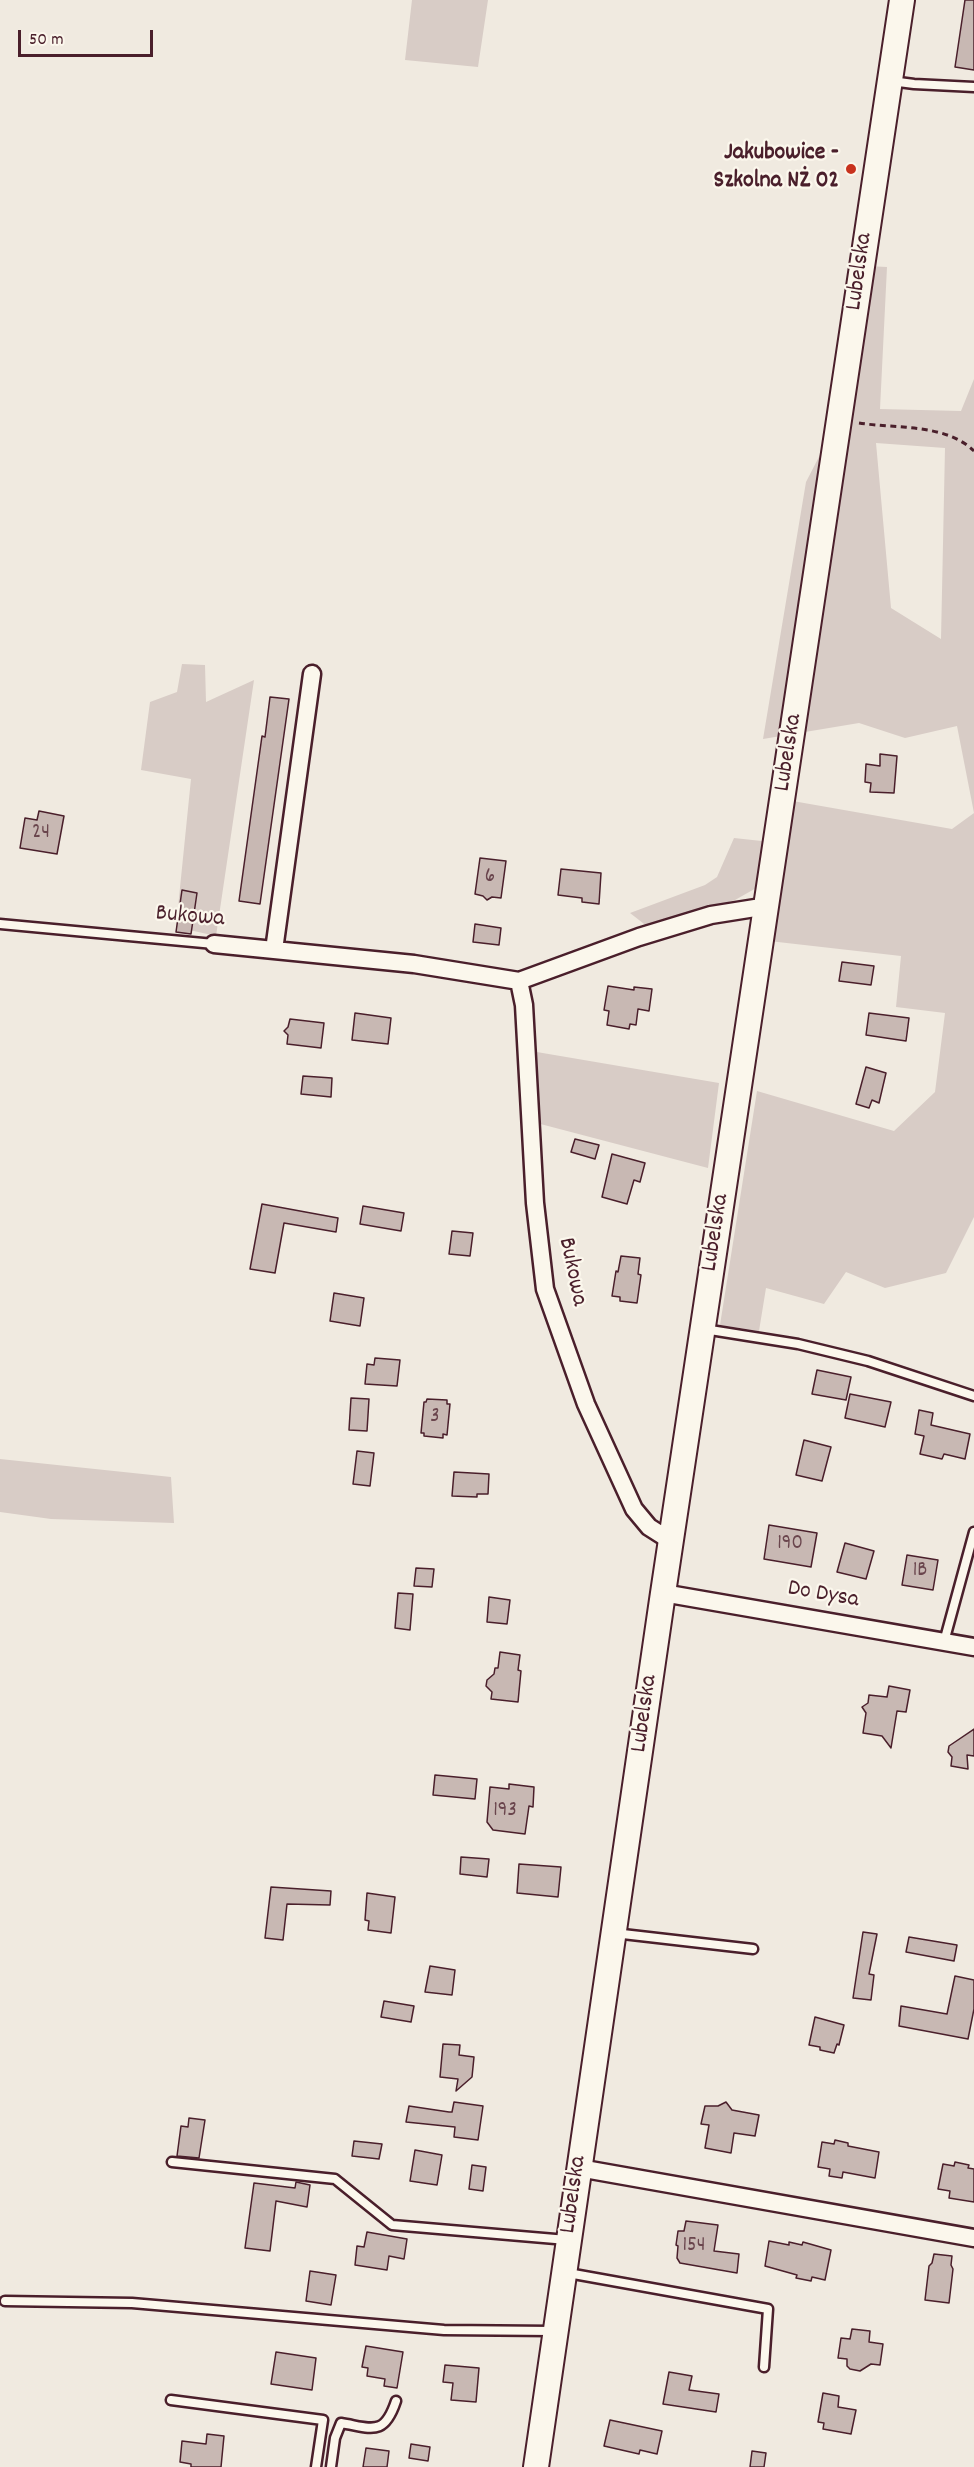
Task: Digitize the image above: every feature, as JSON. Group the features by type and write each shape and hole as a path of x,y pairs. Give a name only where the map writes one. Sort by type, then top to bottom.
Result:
{"street":[{"name":"Lubelska","path":"538,2467 564,2272 663,1593 902,0"},
{"path":"274,950 312,674"},
{"name":"Bukowa","path":"214,944 414,964 519,981 639,937 711,915 766,908"},
{"name":"Bukowa","path":"519,981 524,1005 534,1203 545,1289 586,1404 633,1509 649,1527 671,1541"},
{"name":"Do Dysa","path":"663,1593 974,1647"},
{"path":"579,2168 974,2238"}],"lane":[{"path":"890,80 914,84 974,87"},
{"name":"Bukowa","path":"0,924 214,944"},
{"path":"702,1329 798,1344 876,1364 974,1396"},
{"path":"944,1642 974,1532"},
{"path":"614,1933 753,1949"},
{"path":"172,2162 335,2179 392,2225 569,2241"},
{"path":"564,2272 768,2310 764,2367"},
{"path":"5,2301 132,2303 444,2330 556,2331"},
{"path":"171,2400 323,2420 316,2467"},
{"path":"331,2467 335,2438 341,2423 364,2429 377,2428 388,2420 396,2401"}],"path":[{"path":"839,419 941,433 967,445 974,451"}],"shaded area":[{"path":"412,0 488,0 478,67 405,60"},
{"path":"866,266 887,267 880,409 961,411 974,379 974,813 957,726 905,738 859,723 763,739 806,482 823,449","holes":["876,443 945,448 941,639 891,608"]},
{"path":"182,664 205,665 206,702 254,680 216,936 176,927 191,779 141,770 150,702 177,692"},
{"path":"787,800 952,829 974,813 974,1217 946,1273 885,1288 846,1272 824,1304 766,1288 759,1331 720,1325 757,1091 894,1131 935,1092 945,1013 896,1007 901,956 769,941 758,887 735,900 648,927 630,913 705,885 717,877 734,838 780,843"},
{"path":"525,1050 719,1083 708,1168 529,1121"},
{"path":"0,1459 171,1477 174,1523 51,1519 0,1512"}],"building":[{"path":"965,0 974,0 974,70 955,67"},
{"path":"270,697 289,699 260,904 239,901 262,736 265,737"},
{"path":"880,754 897,756 894,793 870,792 871,783 865,782 866,764 880,766"},
{"path":"39,811 64,816 57,854 20,848 25,818 37,820"},
{"path":"480,858 506,861 501,898 492,897 487,900 475,894"},
{"path":"561,869 601,873 599,904 582,902 582,898 558,895"},
{"path":"182,890 197,893 191,934 176,932"},
{"path":"475,924 501,928 499,945 473,942"},
{"path":"842,962 874,966 871,985 839,981"},
{"path":"608,986 634,990 634,987 652,989 649,1011 638,1009 636,1025 630,1024 629,1029 607,1025 609,1011 604,1010"},
{"path":"355,1013 391,1018 388,1044 352,1040"},
{"path":"869,1013 909,1018 906,1041 866,1035"},
{"path":"290,1019 324,1023 321,1048 287,1044 288,1035 284,1031"},
{"path":"866,1067 886,1073 879,1103 872,1100 869,1108 856,1104"},
{"path":"303,1076 332,1078 331,1097 301,1094"},
{"path":"575,1139 599,1145 595,1159 571,1152"},
{"path":"612,1154 645,1163 640,1182 634,1180 627,1204 602,1197"},
{"path":"262,1204 338,1218 336,1232 284,1223 275,1273 250,1269"},
{"path":"363,1206 404,1213 401,1231 360,1224"},
{"path":"452,1231 473,1233 470,1256 449,1254"},
{"path":"621,1256 640,1258 638,1274 641,1275 637,1303 620,1301 620,1297 612,1296"},
{"path":"334,1293 364,1298 360,1326 330,1321"},
{"path":"375,1358 400,1360 397,1386 365,1384 367,1364 374,1365"},
{"path":"817,1370 851,1377 846,1400 812,1394"},
{"path":"850,1394 891,1402 885,1427 845,1418"},
{"path":"351,1398 369,1399 367,1431 349,1430"},
{"path":"427,1399 447,1400 447,1404 450,1404 447,1435 443,1434 443,1438 424,1436 424,1433 421,1433 424,1402"},
{"path":"919,1410 933,1413 931,1425 970,1434 965,1459 944,1454 942,1459 920,1454 924,1436 915,1434"},
{"path":"804,1440 831,1447 822,1481 796,1475"},
{"path":"357,1451 374,1453 370,1486 353,1484"},
{"path":"454,1472 489,1474 488,1494 477,1494 477,1497 452,1496"},
{"path":"769,1525 817,1533 811,1567 764,1559"},
{"path":"845,1543 874,1551 866,1579 837,1572"},
{"path":"907,1555 938,1560 933,1590 902,1585"},
{"path":"416,1568 434,1569 432,1587 414,1586"},
{"path":"398,1593 413,1594 410,1630 395,1628"},
{"path":"489,1597 510,1600 507,1624 487,1622"},
{"path":"500,1652 520,1655 518,1702 491,1699 492,1692 486,1686 495,1668 498,1668"},
{"path":"889,1686 910,1690 906,1712 897,1711 891,1748 882,1736 863,1733 866,1713 862,1707 868,1703 869,1695 887,1697"},
{"path":"974,1729 974,1756 967,1755 968,1769 951,1766 952,1757 948,1752 949,1746"},
{"path":"435,1775 477,1779 475,1799 433,1795"},
{"path":"509,1784 534,1787 533,1807 529,1806 525,1834 493,1830 487,1822 490,1787 509,1789"},
{"path":"461,1857 489,1859 487,1877 460,1874"},
{"path":"519,1864 561,1867 558,1897 517,1893"},
{"path":"271,1887 331,1891 330,1905 287,1904 283,1940 265,1938"},
{"path":"367,1893 395,1897 391,1933 368,1930 369,1921 365,1920"},
{"path":"863,1932 877,1934 869,1974 874,1975 871,2000 853,1998"},
{"path":"909,1937 957,1945 954,1961 906,1952"},
{"path":"430,1966 455,1970 452,1995 425,1992"},
{"path":"955,1976 974,1980 974,2009 968,2039 899,2026 901,2006 947,2014"},
{"path":"384,2001 414,2006 411,2022 381,2017"},
{"path":"815,2017 844,2025 839,2045 837,2044 834,2053 809,2045"},
{"path":"443,2044 460,2045 459,2055 474,2057 472,2077 456,2091 458,2079 440,2077"},
{"path":"454,2102 483,2106 478,2140 454,2137 455,2127 406,2122 409,2106 452,2112"},
{"path":"726,2102 732,2110 759,2115 755,2136 734,2133 731,2153 705,2148 709,2125 701,2124 705,2106 718,2106"},
{"path":"189,2118 205,2120 199,2158 177,2156 181,2126 188,2127"},
{"path":"835,2140 848,2143 848,2146 879,2152 875,2178 843,2172 842,2178 829,2176 830,2169 818,2167 822,2142 834,2144"},
{"path":"354,2141 382,2144 379,2159 352,2156"},
{"path":"415,2150 442,2155 437,2185 410,2181"},
{"path":"955,2162 969,2165 968,2168 974,2169 974,2202 949,2198 950,2191 938,2189 943,2164 954,2166"},
{"path":"472,2165 486,2167 483,2191 469,2189"},
{"path":"296,2182 310,2185 307,2207 276,2201 270,2251 245,2248 254,2183 295,2188"},
{"path":"686,2221 718,2225 714,2251 739,2254 737,2273 680,2263 677,2258 678,2246 676,2245 678,2231 684,2231"},
{"path":"367,2232 407,2239 404,2259 389,2256 387,2270 355,2265 357,2246 364,2247"},
{"path":"769,2241 789,2245 789,2242 802,2245 803,2242 831,2250 825,2280 812,2277 811,2281 796,2278 797,2275 765,2266"},
{"path":"934,2254 952,2256 953,2269 949,2303 925,2300 929,2266"},
{"path":"310,2271 336,2275 331,2305 306,2301"},
{"path":"852,2329 870,2331 869,2342 883,2344 880,2365 871,2364 860,2371 850,2369 847,2366 847,2359 838,2358 841,2338 850,2339"},
{"path":"366,2346 403,2352 397,2388 384,2386 385,2379 367,2376 368,2368 362,2367"},
{"path":"276,2352 316,2358 312,2390 271,2384"},
{"path":"445,2365 479,2368 476,2402 451,2400 453,2383 443,2382"},
{"path":"669,2372 692,2376 689,2390 719,2394 716,2412 663,2404"},
{"path":"823,2393 839,2396 838,2407 856,2410 851,2434 823,2429 824,2423 818,2422"},
{"path":"610,2420 662,2431 657,2454 640,2450 639,2454 604,2446"},
{"path":"207,2434 224,2436 221,2467 191,2467 191,2464 180,2462 182,2441 206,2444"},
{"path":"411,2444 430,2447 428,2461 409,2458"},
{"path":"366,2448 389,2451 387,2467 363,2467"},
{"path":"752,2451 766,2453 764,2467 750,2467"}],"place":[{"name":"Jakubowice - Szkolna NŻ 02","path":"851,169"}]}
